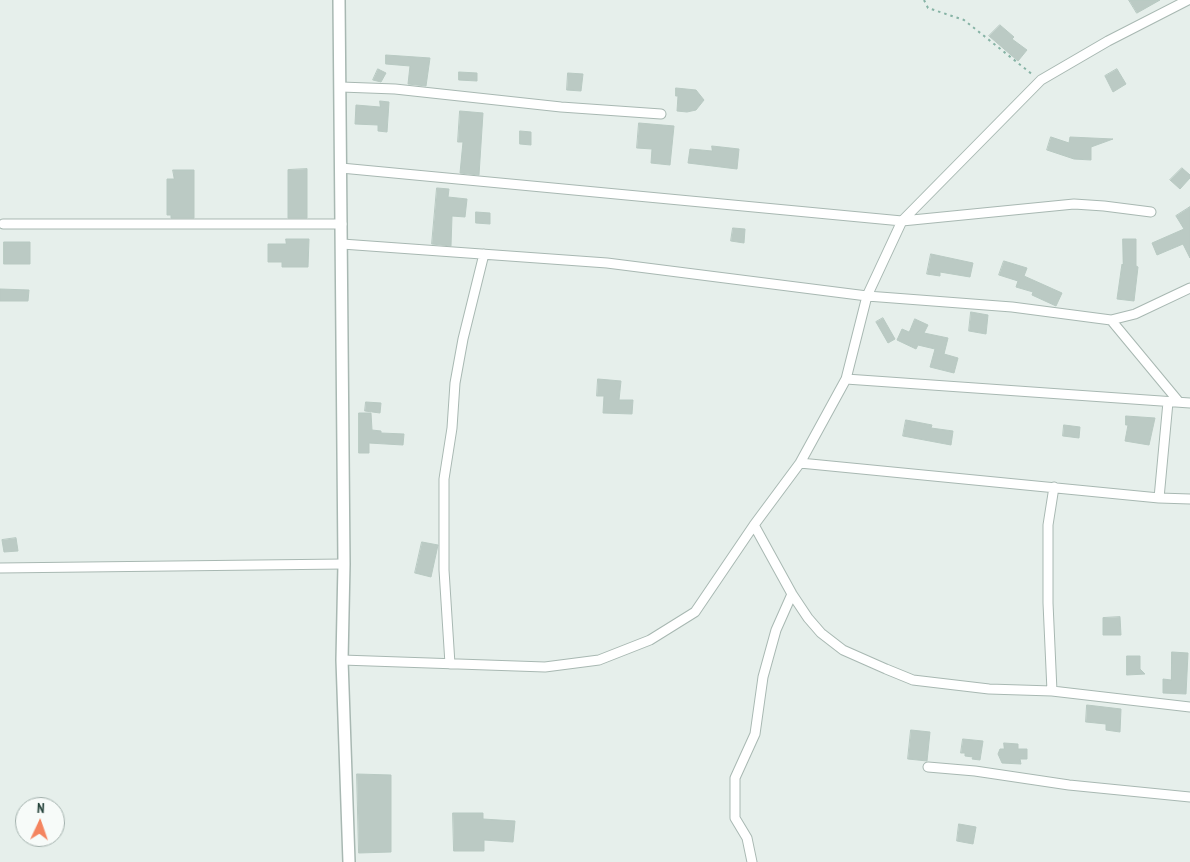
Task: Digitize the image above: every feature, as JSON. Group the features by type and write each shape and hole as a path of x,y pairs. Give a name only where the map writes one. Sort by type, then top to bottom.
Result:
{"street":[{"path":"339,0 344,564 342,660 349,862"},
{"path":"342,660 545,667 590,662 650,640 695,612 754,525 800,463 846,379 867,296 902,221 1041,80 1108,41 1188,0"},
{"path":"340,87 395,89 561,107 661,114"},
{"path":"341,168 902,221 1074,204 1151,212"},
{"path":"3,224 342,224"},
{"path":"342,244 607,263 867,296 1012,307 1111,320 1135,314 1190,288"},
{"path":"450,664 444,570 444,479 452,428 455,383 463,339 484,254"},
{"path":"1111,320 1180,402"},
{"path":"846,379 1190,403"},
{"path":"1159,498 1168,402"},
{"path":"800,463 1159,498 1190,499"},
{"path":"1052,691 1048,603 1048,525 1054,487"},
{"path":"754,525 792,594 821,633 843,650 913,680 989,689 1052,691 1190,707"},
{"path":"0,568 344,564"},
{"path":"752,862 747,838 735,818 735,778 755,734 763,677 776,630 792,594"},
{"path":"928,767 975,771 1070,785 1190,797"}],"path":[{"path":"924,0 928,8 964,20 1041,80"}],"building":[{"path":"1129,0 1160,0 1137,13"},
{"path":"1000,25 1014,37 1012,39 1027,50 1018,61 989,36"},
{"path":"386,55 430,58 426,86 408,84 410,66 386,64"},
{"path":"378,69 386,73 381,82 373,80"},
{"path":"1117,69 1126,84 1113,92 1105,76"},
{"path":"459,72 477,73 477,81 459,80"},
{"path":"568,73 583,74 581,91 567,90"},
{"path":"676,88 696,90 704,100 696,110 687,112 677,111 678,96 676,96"},
{"path":"380,101 389,102 387,132 378,131 378,125 355,124 356,105 380,107"},
{"path":"460,111 483,113 479,175 460,173 463,142 458,142"},
{"path":"639,123 674,126 670,165 651,163 652,149 637,148"},
{"path":"520,131 531,132 531,145 520,144"},
{"path":"1051,137 1069,143 1070,137 1113,139 1091,147 1091,160 1074,159 1047,150"},
{"path":"712,146 739,149 737,169 688,163 690,149 712,151"},
{"path":"1182,168 1190,175 1190,178 1180,189 1170,180"},
{"path":"307,169 307,218 288,218 288,170"},
{"path":"173,170 194,170 194,218 171,218 171,215 167,215 167,179 174,179"},
{"path":"437,188 449,189 448,197 467,199 465,217 452,216 451,246 432,244"},
{"path":"1190,207 1190,258 1183,244 1157,255 1152,243 1184,229 1176,216"},
{"path":"476,212 490,213 490,224 476,223"},
{"path":"733,228 745,229 744,243 731,241"},
{"path":"286,239 309,239 308,267 282,267 282,262 268,262 268,244 286,244"},
{"path":"1123,239 1136,239 1136,266 1138,267 1134,301 1117,299 1123,265"},
{"path":"4,242 30,242 30,264 4,264"},
{"path":"931,254 973,263 970,277 940,272 940,276 927,274"},
{"path":"1004,261 1027,268 1024,276 1062,293 1056,306 1032,295 1033,292 1016,287 1018,281 999,275"},
{"path":"0,289 29,290 28,301 0,301"},
{"path":"971,312 988,315 986,334 969,331"},
{"path":"883,318 895,339 888,343 876,322"},
{"path":"915,319 928,325 924,333 948,338 944,354 958,358 954,373 930,367 935,349 918,345 916,349 897,340 902,329 909,332"},
{"path":"598,379 621,381 619,400 633,400 632,414 603,413 604,396 597,396"},
{"path":"366,402 381,403 380,413 365,411"},
{"path":"359,413 371,413 372,430 381,431 381,433 404,434 403,445 369,443 369,453 359,453"},
{"path":"1126,416 1155,418 1149,445 1125,441 1128,425 1126,425"},
{"path":"906,420 932,425 931,428 953,431 951,445 903,436"},
{"path":"1064,425 1080,427 1079,438 1063,436"},
{"path":"16,538 18,551 4,552 2,540"},
{"path":"422,542 438,545 431,577 415,573"},
{"path":"1120,617 1121,635 1103,635 1103,618"},
{"path":"1172,652 1188,653 1186,694 1163,693 1163,679 1171,680"},
{"path":"1127,656 1140,656 1140,669 1145,674 1127,675"},
{"path":"1087,705 1121,709 1120,732 1106,730 1106,724 1086,722"},
{"path":"911,730 930,732 927,761 908,759"},
{"path":"963,739 983,741 980,760 972,759 973,757 965,756 965,753 961,753"},
{"path":"1004,743 1018,744 1018,749 1027,749 1027,759 1020,759 1021,764 1002,763 998,754 1000,749 1004,749"},
{"path":"357,774 391,775 391,852 359,853"},
{"path":"453,813 483,813 483,819 515,821 513,842 484,840 484,851 454,851"},
{"path":"959,824 976,827 973,844 957,841"}]}
